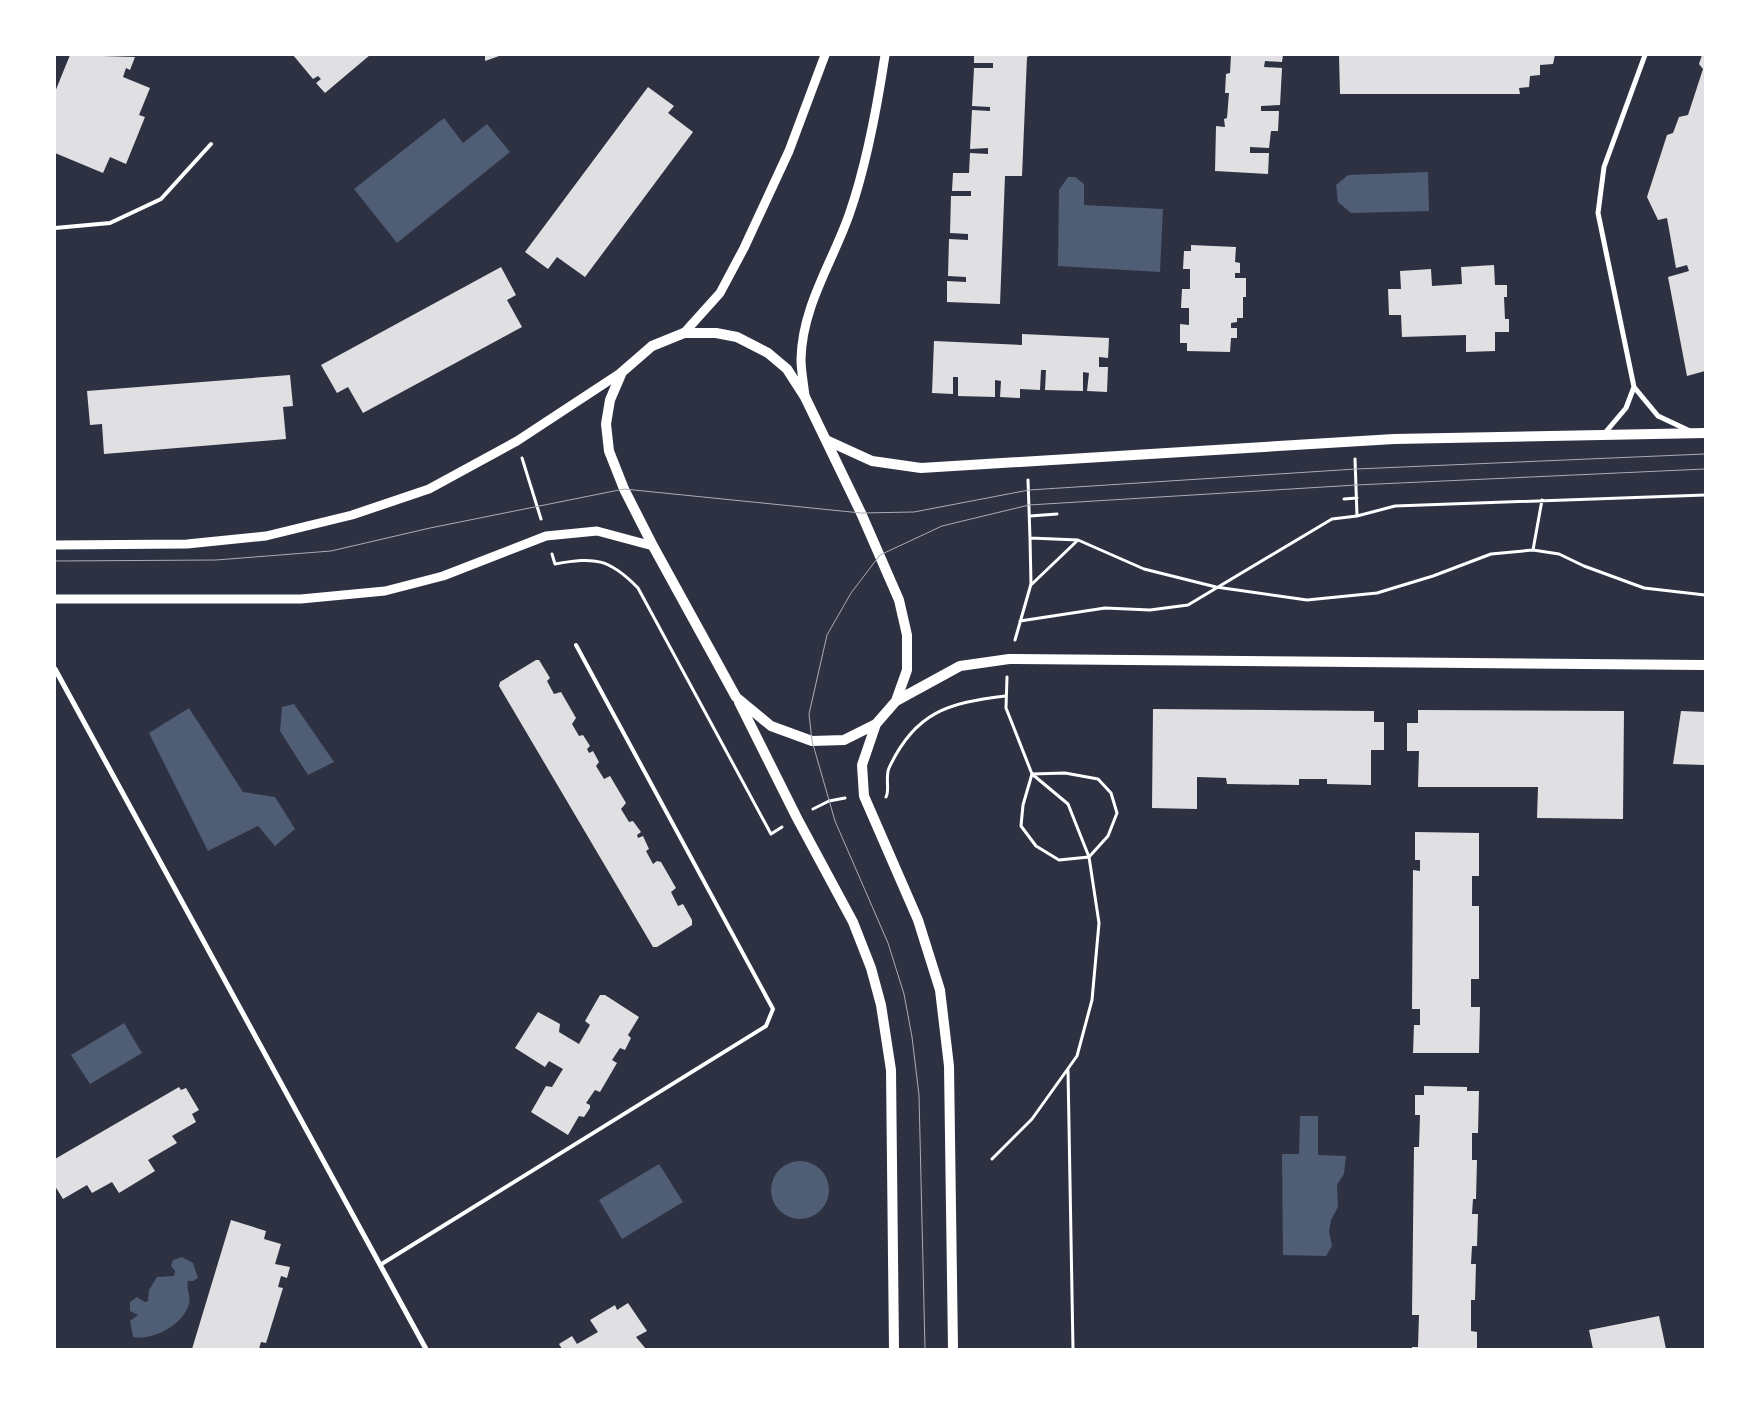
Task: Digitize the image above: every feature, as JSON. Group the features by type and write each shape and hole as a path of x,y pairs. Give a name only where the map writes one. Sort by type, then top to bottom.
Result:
{"main road":[{"path":"736,697 771,726 812,741 844,740 876,724 888,713 896,701 907,670 907,635 898,600 880,555 805,398 787,370 768,352 738,337 716,333 684,333 652,346 622,372 610,400 606,424 609,451 624,489 653,546 736,697 797,818 853,922 871,968 881,1005 891,1070 894,1349"},
{"path":"826,440 872,461 921,468 1394,439 1700,433"},
{"path":"896,701 960,666 1009,659 1705,665"},
{"path":"876,724 862,765 864,796 918,920 940,990 949,1066 953,1349"}],"street":[{"path":"684,333 720,293 744,248 789,151 825,55"},
{"path":"805,398 801,360 804,332 821,277 849,216 864,163 880,91 885,55"},
{"path":"1645,55 1604,167 1598,213 1634,387 1658,416 1700,433"},
{"path":"55,545 187,544 266,536 352,515 429,489 517,441 622,372"},
{"path":"1602,436 1626,408 1634,387"},
{"path":"55,599 301,599 385,591 443,576 546,536 597,531 653,546"},
{"path":"55,669 426,1349"}],"lane":[{"path":"55,228 110,223 161,199 211,144"},
{"path":"380,1265 766,1026 773,1009 576,645"}],"path":[{"path":"517,441 555,564 576,560 600,561 620,569 638,588 771,834 829,801 864,796 888,797 888,771 901,746 918,725 943,708 978,699 1005,696 1006,708 1032,774 1068,804 1089,857 1099,923 1092,1000 1077,1056 1032,1119 992,1159"},
{"path":"1355,459 1357,516"},
{"path":"1009,659 1031,584 1028,479"},
{"path":"1020,621 1106,608 1150,610 1188,605 1332,519 1357,516 1395,506 1705,495"},
{"path":"1344,499 1357,498"},
{"path":"1533,550 1542,500"},
{"path":"1030,516 1057,514"},
{"path":"1030,538 1078,540 1144,569 1216,587 1307,600 1377,593 1433,576 1491,554 1533,550 1559,554 1584,566 1644,588 1705,595"},
{"path":"1031,584 1078,540"},
{"path":"1065,772 1098,779 1111,793 1117,813 1108,836 1089,857 1059,860 1036,846 1021,826 1023,805 1032,774 1065,772"},
{"path":"1068,1070 1073,1349"}],"water":[{"path":"444,118 463,143 487,124 510,152 397,243 354,189"},
{"path":"1428,172 1429,211 1351,213 1338,202 1336,185 1348,175"},
{"path":"1068,177 1075,177 1084,184 1084,205 1163,209 1160,272 1058,266 1059,190"},
{"path":"294,704 334,762 308,775 280,731 282,707"},
{"path":"189,708 243,792 275,797 295,829 275,846 258,826 208,851 149,733"},
{"path":"124,1023 142,1053 90,1084 71,1055"},
{"path":"1300,1116 1318,1116 1318,1155 1346,1156 1344,1174 1337,1185 1338,1207 1331,1220 1329,1232 1332,1246 1326,1256 1283,1255 1282,1154 1299,1154"},
{"path":"800,1161 811,1163 824,1174 829,1190 827,1201 816,1214 800,1219 789,1217 776,1206 771,1190 773,1179 784,1166"},
{"path":"659,1164 683,1202 622,1239 599,1200"},
{"path":"182,1257 193,1263 198,1278 188,1281 189,1304 186,1312 174,1325 158,1334 141,1338 133,1337 130,1321 138,1315 130,1311 130,1302 137,1297 145,1302 148,1301 149,1290 157,1277 174,1276 175,1271 171,1266 173,1260"}],"building":[{"path":"70,55 135,57 130,70 126,68 123,77 150,88 139,115 145,117 126,164 110,157 103,173 55,153 55,92"},
{"path":"293,55 370,55 325,93 316,83 321,79 318,76 313,79"},
{"path":"485,55 502,55 485,61"},
{"path":"974,55 1031,55 1027,57 1022,176 1005,176 1000,304 947,302 947,281 966,282 966,277 948,276 949,239 968,240 968,234 950,233 951,196 971,196 971,191 952,191 953,173 969,173 970,153 988,154 988,148 970,149 972,110 990,111 990,107 972,106 974,68 993,68 993,63 974,63"},
{"path":"1231,55 1283,55 1282,62 1265,61 1264,67 1282,68 1280,105 1261,106 1261,111 1279,111 1278,131 1271,131 1269,148 1250,147 1250,153 1269,153 1268,174 1215,171 1216,126 1225,127 1224,119 1227,118 1229,93 1225,93 1226,74 1230,73"},
{"path":"1339,55 1555,55 1553,64 1540,65 1540,75 1530,76 1529,87 1519,88 1520,94 1340,94"},
{"path":"1702,55 1705,55 1705,371 1687,376 1668,277 1689,271 1687,265 1676,268 1667,218 1658,220 1647,197 1667,135 1673,133 1679,117 1688,115 1703,69 1699,64"},
{"path":"648,87 674,106 668,113 693,132 585,277 557,257 548,269 525,252"},
{"path":"1191,245 1236,247 1235,262 1240,263 1240,273 1235,273 1235,278 1246,278 1246,297 1243,297 1243,318 1237,318 1237,322 1231,323 1231,328 1237,328 1237,338 1231,338 1230,352 1187,351 1187,343 1180,343 1180,324 1189,325 1189,308 1181,308 1182,289 1190,289 1190,269 1183,269 1184,251 1191,251"},
{"path":"1494,265 1495,285 1507,285 1507,297 1504,297 1505,319 1509,319 1509,332 1495,332 1495,351 1466,352 1466,335 1402,337 1401,315 1389,315 1388,289 1401,289 1400,271 1431,269 1432,286 1462,284 1461,267"},
{"path":"501,267 516,295 507,300 522,327 363,413 348,387 337,393 321,365"},
{"path":"1022,334 1109,338 1108,358 1099,357 1099,367 1108,367 1107,392 1087,391 1089,373 1083,372 1083,391 1045,390 1046,370 1041,370 1040,390 1020,389 1020,398 1000,397 1001,381 995,380 995,397 958,396 958,377 953,377 953,394 932,393 934,341 1022,345"},
{"path":"290,375 293,406 283,407 286,439 104,454 102,424 90,425 87,391"},
{"path":"539,660 550,678 547,681 554,694 561,692 576,718 572,724 579,736 583,735 590,746 587,749 589,753 593,751 599,762 596,766 604,779 610,776 626,803 621,809 629,822 633,821 641,832 637,835 638,838 643,836 649,849 646,851 653,864 657,861 661,862 676,888 671,892 678,906 683,904 692,920 692,925 657,947 653,947 499,686 500,682"},
{"path":"1153,709 1374,711 1374,722 1384,722 1384,750 1371,750 1371,785 1327,784 1327,779 1299,779 1299,785 1227,784 1226,778 1197,777 1197,809 1152,808"},
{"path":"1418,710 1624,711 1623,819 1537,818 1538,787 1418,787 1419,751 1407,751 1407,723 1418,723"},
{"path":"1681,711 1705,712 1705,765 1673,764"},
{"path":"1415,832 1479,833 1479,876 1472,876 1472,906 1479,906 1479,979 1471,979 1471,1007 1480,1007 1479,1053 1413,1053 1414,1025 1420,1025 1420,1009 1412,1009 1413,870 1420,871 1420,860 1415,860"},
{"path":"600,995 605,995 639,1017 628,1035 631,1038 625,1050 620,1048 612,1060 617,1063 600,1092 595,1090 586,1103 590,1105 590,1108 584,1117 579,1116 568,1135 531,1112 546,1086 552,1087 563,1069 549,1061 545,1067 515,1048 538,1012 560,1024 559,1032 579,1044 590,1025 585,1021"},
{"path":"1424,1086 1467,1087 1467,1091 1479,1091 1478,1133 1472,1133 1472,1160 1477,1160 1476,1199 1473,1199 1472,1214 1478,1214 1477,1246 1472,1246 1471,1264 1476,1264 1475,1300 1471,1300 1471,1331 1477,1332 1477,1349 1412,1349 1412,1347 1418,1347 1419,1315 1412,1315 1414,1147 1419,1147 1420,1115 1415,1115 1415,1095 1424,1095"},
{"path":"179,1087 181,1090 186,1088 199,1110 192,1114 196,1122 172,1136 177,1143 148,1160 155,1171 119,1193 112,1182 92,1193 87,1185 63,1199 55,1186 55,1159"},
{"path":"231,1220 266,1231 264,1239 281,1244 275,1264 290,1267 287,1278 281,1276 278,1287 283,1288 266,1343 261,1342 259,1349 192,1349"},
{"path":"628,1303 647,1331 636,1337 646,1349 562,1349 559,1344 572,1336 577,1344 598,1332 590,1320 615,1305 617,1310"},
{"path":"1659,1316 1666,1349 1593,1349 1589,1330"}],"tram line":[{"path":"55,561 216,560 331,551 430,528 624,489 861,513 914,512 1029,490 1356,469 1705,454"},
{"path":"925,1349 919,1095 912,1037 904,994 888,943 835,821 812,741 809,714 827,635 851,593 880,555 942,526 1029,505 1356,485 1705,469"}]}
